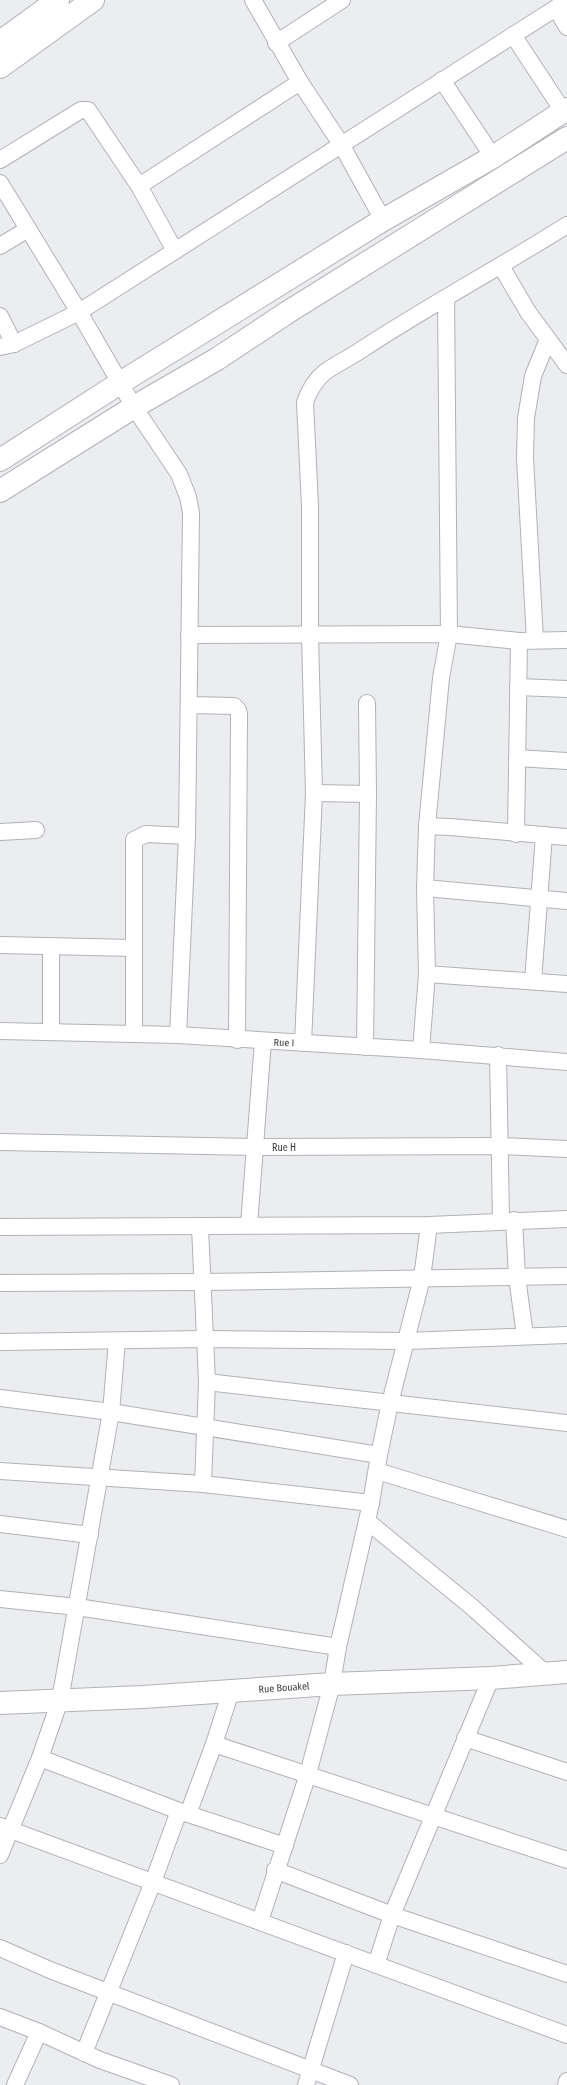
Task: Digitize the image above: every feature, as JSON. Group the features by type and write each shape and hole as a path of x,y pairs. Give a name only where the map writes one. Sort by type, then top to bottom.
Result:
{"main road":[{"path":"0,42 58,0"},
{"path":"0,67 92,0"},
{"path":"0,460 120,383 383,220 493,156 565,110"},
{"path":"0,491 134,407 217,359 288,312 567,138"},
{"name":"Rue Bouakel","path":"0,1702 143,1697 332,1684 492,1678 544,1672 567,1672"}],"street":[{"path":"252,0 300,82 341,144 383,220"},
{"path":"276,43 342,0"},
{"path":"0,316 7,345 79,312 562,4 567,27"},
{"path":"513,35 565,110"},
{"path":"442,80 493,156"},
{"path":"139,186 300,82"},
{"path":"0,160 85,109 91,112 139,186 175,251"},
{"path":"0,183 79,312 134,407 178,474 188,497 191,513 187,836 178,1035"},
{"path":"302,1043 314,793 310,635 310,506 305,402 308,391 324,372 360,351 395,327 501,266 567,225"},
{"path":"0,246 28,229"},
{"path":"501,266 528,312 566,361"},
{"path":"421,1050 426,974 425,888 428,826 441,678 449,634 446,298"},
{"path":"535,640 525,458 526,418 533,376 548,339"},
{"path":"189,635 449,634 519,641 567,640"},
{"path":"516,834 519,641"},
{"path":"518,687 567,689"},
{"path":"365,1047 368,794 367,703"},
{"path":"188,705 234,706 238,710 239,714 237,1040"},
{"path":"517,758 567,761"},
{"path":"314,793 368,794"},
{"path":"428,826 567,837"},
{"path":"0,832 36,830"},
{"path":"134,1033 134,840 146,834 187,836"},
{"path":"533,981 544,835"},
{"path":"425,888 567,901"},
{"path":"0,945 134,948"},
{"path":"51,946 51,1032"},
{"path":"426,974 567,984"},
{"name":"Rue I","path":"0,1031 178,1035 263,1042 498,1055 567,1062"},
{"path":"249,1225 263,1042"},
{"path":"498,1055 500,1146 508,1221 525,1336"},
{"name":"Rue H","path":"0,1142 256,1147 500,1146 567,1149"},
{"path":"0,1227 429,1225 567,1219"},
{"path":"260,1921 275,1870 285,1846 308,1774 332,1684 338,1647 371,1503 390,1403 422,1278 429,1225"},
{"path":"200,1227 204,1282 207,1382 206,1428 202,1484"},
{"path":"0,1283 204,1282 567,1276"},
{"path":"0,1342 117,1341 206,1338 406,1341 567,1335"},
{"path":"0,1855 5,1828 40,1758 60,1700 78,1607 111,1412 117,1341"},
{"path":"207,1382 567,1423"},
{"path":"0,1398 111,1412 379,1455"},
{"path":"0,1471 202,1484 371,1503"},
{"path":"377,1471 567,1529"},
{"path":"367,1521 472,1607 544,1672"},
{"path":"0,1524 90,1535"},
{"path":"0,1599 78,1607 338,1647"},
{"path":"376,1965 392,1915 465,1738 492,1678"},
{"path":"84,2053 110,1993 153,1882 214,1744 231,1691"},
{"path":"465,1738 567,1772"},
{"path":"214,1744 567,1860"},
{"path":"40,1758 183,1812 285,1846"},
{"path":"5,1828 567,2035"},
{"path":"275,1870 392,1915 567,1974"},
{"path":"0,1948 50,1970 350,2085"},
{"path":"306,2085 346,1953"},
{"path":"0,2017 39,2032 100,2060 170,2085"},
{"path":"15,2085 39,2032"},
{"path":"566,2085 567,2081"}]}
